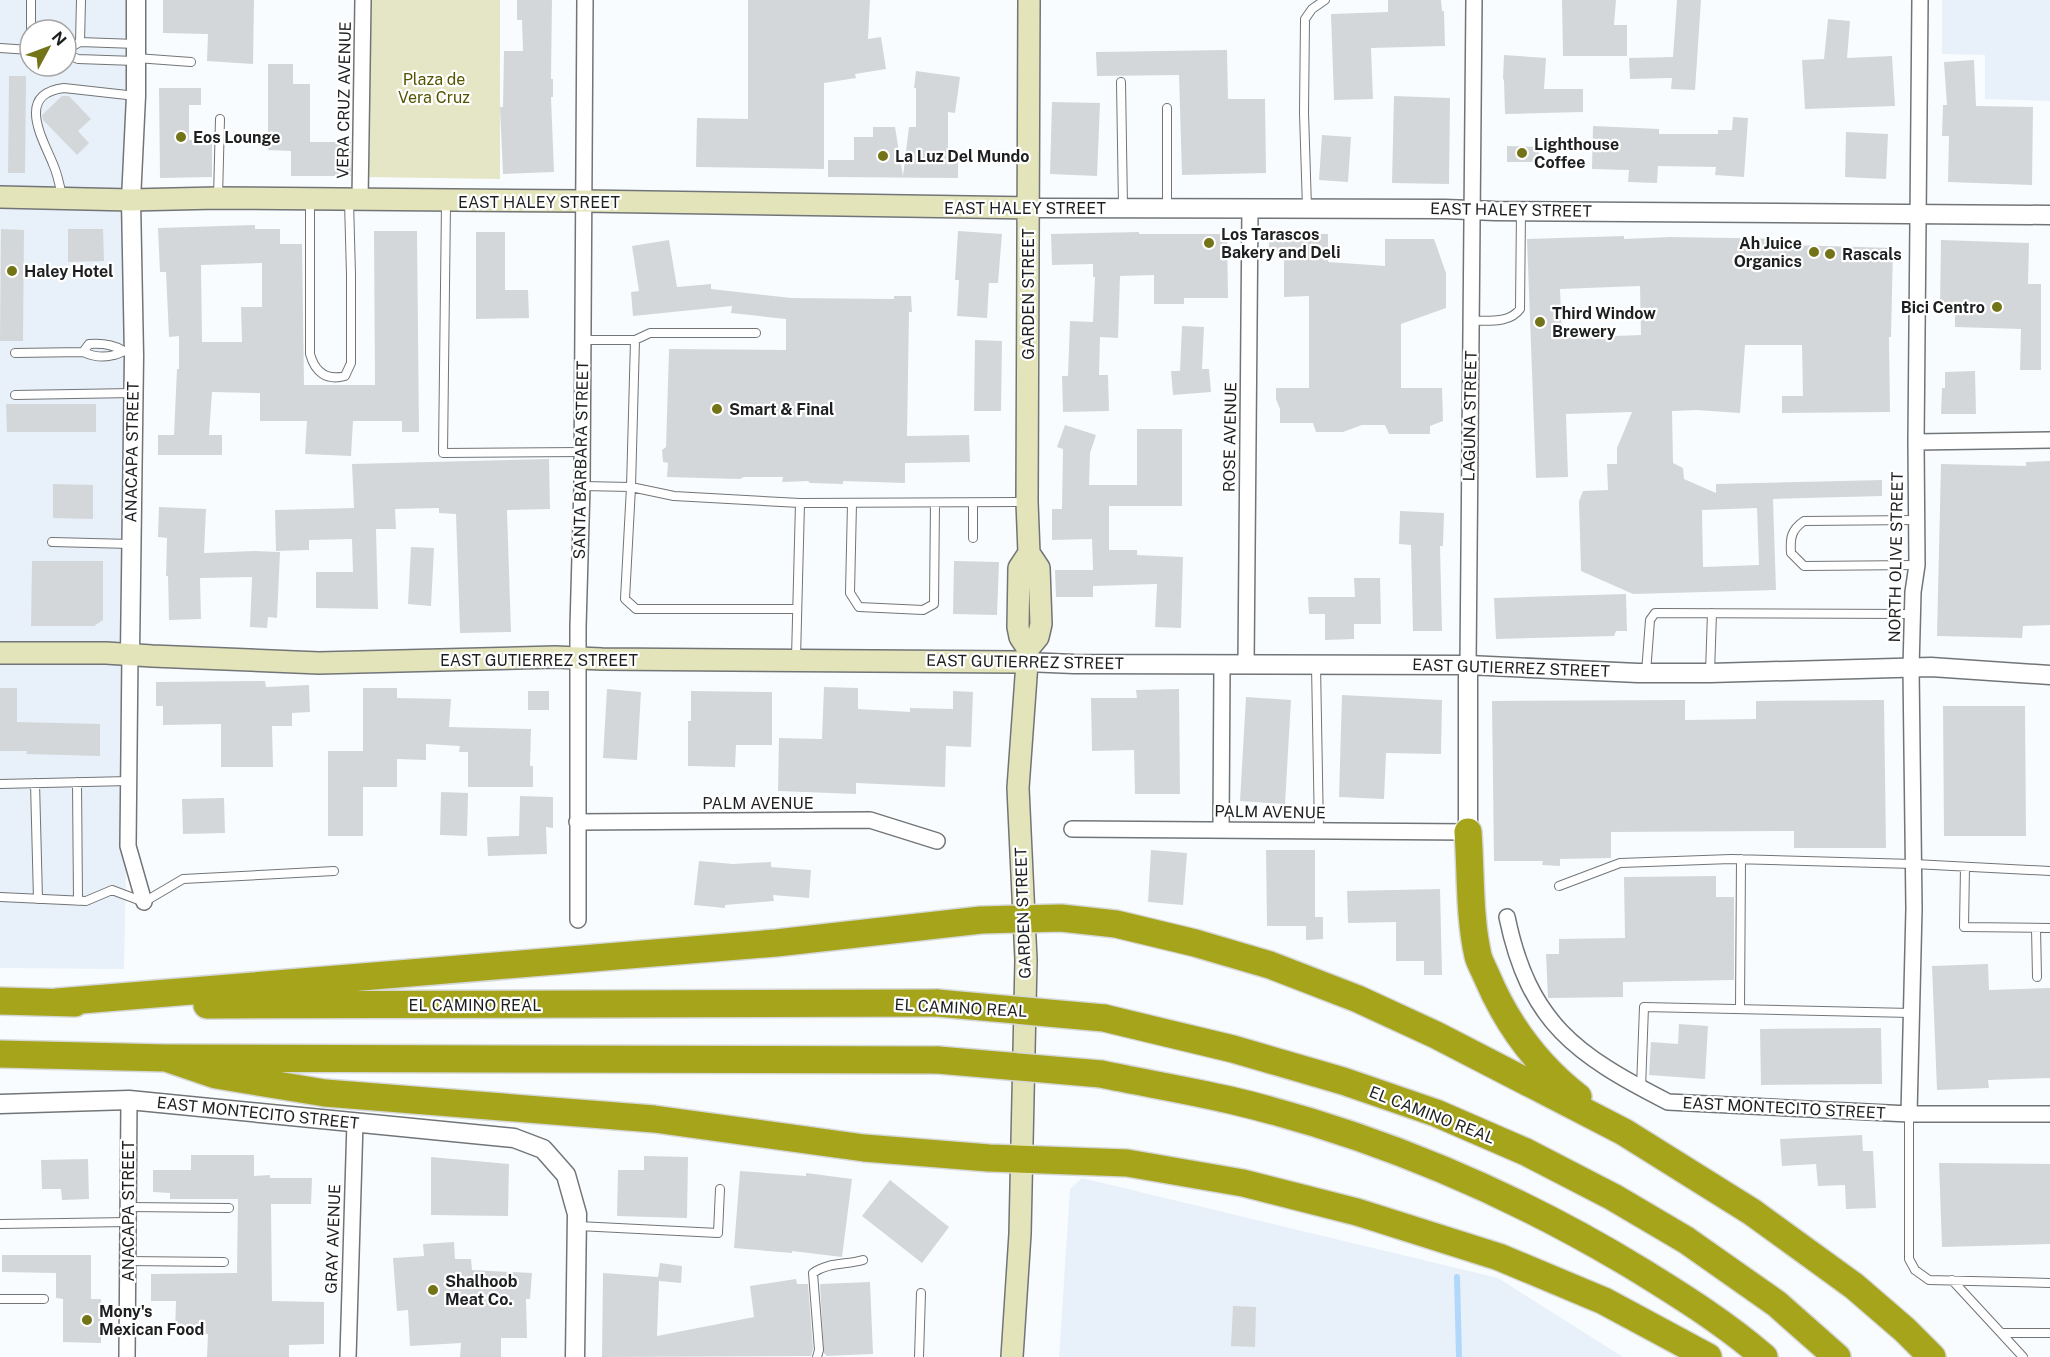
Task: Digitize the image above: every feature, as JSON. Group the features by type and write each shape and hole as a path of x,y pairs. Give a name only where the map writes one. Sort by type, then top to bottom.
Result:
{"highway":[{"path":"1468,832 1478,957 1495,995 1528,1047 1548,1070 1624,1132"},
{"path":"57,1002 776,943 981,920 1061,918 1116,924 1270,965 1358,999 1436,1035 1624,1132 1752,1212 1854,1286 1932,1357"},
{"name":"EL CAMINO REAL","path":"0,1001 272,1006 938,1003 1104,1018 1233,1049 1343,1081 1436,1113 1526,1152 1613,1197 1686,1240 1777,1304 1838,1357"},
{"path":"0,1054 166,1058 938,1060 1101,1074 1231,1101 1317,1125 1410,1157 1455,1176 1600,1246 1723,1325 1764,1357"},
{"path":"166,1058 216,1075 324,1093 654,1119 864,1148 1022,1160 1127,1163 1243,1182 1357,1212 1499,1257 1604,1301 1708,1357"}],"main road":[{"name":"GARDEN STREET","path":"1012,1357 1017,1295 1022,1160 1026,960 1018,788 1027,655 1018,627 1019,568 1029,553 1027,502 1029,0"},
{"name":"EAST HALEY STREET","path":"0,197 132,201 218,198 355,199 1028,208"},
{"name":"EAST GUTIERREZ STREET","path":"0,653 130,653 152,656 319,663 578,657 796,659 1027,655"}],"street":[{"name":"ANACAPA STREET","path":"136,0 136,96 128,350 133,393 128,846 144,902"},
{"name":"VERA CRUZ AVENUE","path":"355,199 363,0"},
{"name":"SANTA BARBARA STREET","path":"578,920 578,657 582,486 585,0"},
{"name":"LAGUNA STREET","path":"1468,832 1474,0"},
{"name":"NORTH OLIVE STREET","path":"1909,1114 1914,864 1911,668 1912,614 1917,566 1920,0"},
{"name":"EAST HALEY STREET","path":"1028,208 2050,215"},
{"name":"ROSE AVENUE","path":"1246,664 1250,209"},
{"path":"1916,442 2050,440"},
{"name":"EAST GUTIERREZ STREET","path":"1027,655 1074,664 1468,665 1646,673 1931,667 2050,675"},
{"path":"1221,830 1222,665"},
{"name":"PALM AVENUE","path":"577,822 870,820 937,842"},
{"name":"PALM AVENUE","path":"1072,829 1468,832"},
{"name":"EAST MONTECITO STREET","path":"1507,917 1513,949 1520,969 1534,998 1549,1019 1583,1053 1668,1102 1909,1114 2050,1114"},
{"name":"ANACAPA STREET","path":"127,1357 129,1100"},
{"name":"EAST MONTECITO STREET","path":"0,1104 129,1100 514,1138 543,1149 566,1175 577,1214 576,1226"},
{"name":"GRAY AVENUE","path":"348,1357 355,1122"},
{"path":"575,1357 576,1226"}],"lane":[{"path":"31,0 31,18"},
{"path":"81,0 80,42 136,54 191,62"},
{"path":"1307,210 1304,112 1305,19 1312,9 1325,0"},
{"path":"0,48 18,49"},
{"path":"78,58 136,54"},
{"path":"1121,82 1123,208"},
{"path":"62,198 53,164 36,124 36,111 40,101 56,88 64,87 136,96"},
{"path":"1167,108 1167,209"},
{"path":"218,198 220,119"},
{"path":"310,199 310,354 313,364 320,373 340,377 345,376 351,363 351,275 355,199"},
{"path":"446,201 443,453 582,452"},
{"path":"1471,321 1508,319 1520,309 1521,211"},
{"path":"583,340 636,340 650,333 756,333"},
{"path":"636,340 625,599 636,609 797,609"},
{"path":"83,352 89,344 112,344 128,350"},
{"path":"15,353 83,352 92,356 115,355 128,350"},
{"path":"15,395 133,393"},
{"path":"582,486 631,487 674,496 800,503 1027,502"},
{"path":"796,659 800,503"},
{"path":"852,503 850,593 859,607 923,610 934,604 935,503"},
{"path":"973,503 973,538"},
{"path":"1917,520 1804,521 1795,527 1790,536 1791,553 1804,566 1917,566"},
{"path":"52,542 131,544"},
{"path":"1646,673 1650,620 1655,613 1912,614"},
{"path":"1710,673 1712,614"},
{"path":"1316,665 1319,831"},
{"path":"0,784 129,781"},
{"path":"77,782 78,901"},
{"path":"35,783 38,899"},
{"path":"1740,1009 1741,859"},
{"path":"1559,886 1620,863 1741,859 2050,871"},
{"path":"1965,867 1964,927 2050,928"},
{"path":"0,897 86,901 112,890 144,902 183,879 334,871"},
{"path":"2036,928 2037,977"},
{"path":"1641,1088 1644,1007 1911,1013"},
{"path":"1909,1114 1909,1259 1915,1270 1929,1280 2050,1283"},
{"path":"576,1226 718,1233 720,1189"},
{"path":"0,1224 229,1208"},
{"path":"817,1357 819,1350 813,1272 820,1267 863,1260"},
{"path":"127,1261 224,1262"},
{"path":"1952,1280 2023,1357"},
{"path":"919,1357 921,1293"},
{"path":"0,1299 44,1299"},
{"path":"2001,1333 2050,1333"}],"shaded area":[{"path":"0,0 144,0 124,969 0,968"},
{"path":"1942,0 2050,0 2050,101 1985,99 1985,55 1942,54"},
{"path":"1082,1178 1498,1278 1623,1357 1059,1357 1070,1189"}],"green space":[{"name":"Plaza de Vera Cruz","path":"370,0 500,0 500,179 367,177"}],"building":[{"path":"163,0 254,0 253,64 207,61 208,34 163,33"},
{"path":"517,0 552,0 551,79 553,79 553,97 551,97 554,172 503,174 500,107 503,107 504,51 523,51 522,20 517,20"},
{"path":"748,0 870,0 868,39 881,37 886,69 855,74 856,78 824,83 824,169 696,167 697,118 748,119"},
{"path":"1388,0 1441,0 1442,11 1444,11 1445,46 1371,48 1373,99 1334,100 1331,14 1388,12"},
{"path":"1562,0 1616,0 1614,25 1627,25 1627,56 1563,56"},
{"path":"1677,0 1701,0 1695,90 1671,89 1672,78 1630,79 1629,58 1673,57"},
{"path":"1828,19 1850,21 1847,58 1892,56 1895,106 1805,109 1802,60 1824,59"},
{"path":"1227,50 1228,99 1265,99 1266,173 1182,175 1179,75 1097,76 1096,52"},
{"path":"1504,55 1546,58 1544,89 1583,89 1583,112 1505,114"},
{"path":"1974,60 1976,106 2033,107 2032,185 1948,182 1949,136 1942,136 1943,105 1947,105 1944,62"},
{"path":"268,64 293,64 293,84 310,84 310,142 351,142 351,176 291,176 291,151 268,150"},
{"path":"916,71 960,77 955,113 948,112 948,153 958,153 958,178 828,177 828,160 854,160 854,137 873,137 873,127 895,127 903,176 909,127 916,127 916,88 914,88"},
{"path":"9,76 18,76 18,78 26,78 25,173 8,173"},
{"path":"159,88 201,88 201,105 189,105 189,140 212,140 212,177 160,178"},
{"path":"62,96 69,96 91,119 78,131 89,143 77,155 43,120 42,115"},
{"path":"1394,96 1450,98 1449,184 1392,183"},
{"path":"1052,102 1100,103 1097,176 1050,174"},
{"path":"1733,117 1748,118 1744,177 1715,175 1716,167 1658,166 1657,183 1628,182 1629,170 1592,169 1593,126 1659,129 1659,134 1718,134 1718,130 1732,130"},
{"path":"1846,132 1888,134 1886,179 1845,177"},
{"path":"1322,135 1351,137 1348,182 1319,180"},
{"path":"1507,146 1539,147 1539,162 1507,162"},
{"path":"255,225 255,229 280,229 280,244 302,244 304,385 375,385 374,231 417,231 419,432 402,432 402,421 353,421 351,456 305,454 307,421 260,421 260,393 212,392 209,435 222,435 222,455 158,455 158,435 174,435 179,336 169,337 166,272 160,272 158,228","holes":["262,263 262,307 241,307 242,342 202,342 201,265"]},
{"name":"Haley Hotel","path":"1,229 24,230 23,341 0,341"},
{"path":"68,229 103,229 104,261 68,262"},
{"path":"958,231 1002,234 998,283 989,283 987,318 957,316 959,280 955,280"},
{"path":"476,232 505,232 505,290 528,290 529,318 476,319"},
{"path":"1139,232 1139,234 1227,234 1228,298 1184,298 1184,304 1154,304 1154,275 1120,276 1118,338 1100,337 1099,375 1108,375 1109,411 1063,412 1062,376 1068,376 1070,321 1093,322 1095,277 1093,277 1093,264 1052,265 1051,234"},
{"path":"1269,233 1328,234 1328,262 1385,266 1385,239 1434,239 1446,273 1446,308 1401,324 1401,388 1442,388 1443,421 1430,426 1430,434 1389,434 1385,425 1362,425 1343,432 1316,432 1313,423 1280,423 1276,388 1309,388 1309,296 1284,297 1284,251 1269,251"},
{"path":"1624,236 1624,239 1670,237 1791,239 1791,245 1893,248 1891,337 1889,337 1890,412 1782,413 1782,396 1803,396 1802,345 1745,345 1740,413 1672,411 1673,463 1683,468 1684,479 1716,493 1716,484 1882,480 1882,496 1773,499 1776,590 1633,594 1581,571 1579,501 1583,491 1608,490 1607,464 1617,464 1617,448 1632,412 1566,414 1568,477 1536,478 1527,239","holes":["1640,286 1641,335 1562,338 1560,289","1757,508 1759,565 1703,567 1702,510"]},
{"path":"669,240 677,287 711,284 711,289 791,298 894,299 894,296 911,296 907,436 969,435 970,462 905,463 905,483 782,482 783,477 744,477 740,479 667,477 668,463 663,462 662,450 666,447 669,349 786,350 786,319 731,313 732,306 633,316 631,292 639,291 632,246"},
{"path":"1941,240 2029,243 2028,284 2041,284 2041,370 2020,370 2021,329 1955,327 1955,307 1940,307"},
{"path":"1182,326 1204,327 1202,369 1209,369 1211,392 1173,395 1171,371 1180,371"},
{"path":"975,340 1002,341 1001,411 974,411"},
{"path":"1975,371 1976,414 1941,414 1945,372"},
{"path":"6,404 96,404 96,432 7,432"},
{"path":"1065,425 1096,435 1090,453 1089,485 1137,485 1137,429 1182,429 1182,506 1109,506 1109,550 1137,550 1137,555 1183,557 1181,628 1155,627 1157,584 1093,586 1093,597 1056,597 1055,570 1093,570 1092,539 1052,540 1052,509 1062,509 1063,449 1057,447"},
{"path":"549,459 550,509 507,510 511,632 460,633 456,514 439,513 439,508 395,509 396,529 376,529 378,609 316,608 316,572 353,572 352,539 309,540 309,550 276,551 275,510 354,508 352,464"},
{"path":"2050,461 2050,625 2023,626 2022,638 1937,636 1941,464 2026,466 2026,462"},
{"path":"53,484 93,485 93,519 53,518"},
{"path":"159,507 206,509 204,553 280,552 277,618 268,617 267,628 250,627 252,577 200,578 201,619 169,620 168,576 166,576 167,538 158,537"},
{"path":"1400,511 1444,513 1443,546 1440,546 1442,631 1413,631 1411,545 1399,544"},
{"path":"411,547 434,548 431,606 408,604"},
{"path":"32,561 103,561 103,620 94,626 31,626"},
{"path":"954,561 999,562 997,615 953,614"},
{"path":"1354,578 1380,578 1381,624 1354,624 1354,639 1325,640 1325,614 1309,614 1308,597 1355,597"},
{"path":"1626,594 1627,631 1616,631 1614,636 1496,639 1494,598"},
{"path":"265,681 266,687 309,685 310,712 292,713 292,726 272,726 273,767 221,767 221,724 163,725 163,706 156,706 156,682"},
{"path":"824,687 858,688 858,709 910,712 910,708 953,709 953,691 973,692 971,747 946,746 945,787 856,783 856,794 778,791 779,738 822,739"},
{"path":"0,688 17,688 17,722 100,724 100,756 0,751"},
{"path":"363,688 397,688 397,698 451,699 449,727 531,729 530,766 533,766 533,787 468,787 468,752 459,752 460,746 426,744 426,760 397,759 397,787 363,787 363,836 328,836 328,751 363,751"},
{"path":"607,689 641,692 637,760 603,758"},
{"path":"1179,689 1180,794 1135,794 1134,750 1092,751 1091,698 1137,698 1136,690"},
{"path":"528,691 549,691 549,710 528,710"},
{"path":"691,691 772,692 772,745 736,745 735,767 688,766"},
{"path":"1342,695 1442,700 1441,754 1386,753 1384,799 1339,797"},
{"path":"1246,697 1291,700 1285,804 1240,801"},
{"path":"1685,700 1685,720 1756,719 1756,701 1884,700 1886,848 1794,848 1794,831 1611,832 1611,858 1560,859 1560,866 1542,865 1543,861 1494,861 1492,701"},
{"path":"1943,706 2025,706 2026,836 1944,836"},
{"path":"441,792 468,793 467,836 440,835"},
{"path":"520,796 553,797 553,828 546,827 547,854 488,856 487,837 519,836"},
{"path":"224,798 225,833 183,834 182,799"},
{"path":"1151,850 1187,853 1183,905 1148,902"},
{"path":"1266,850 1315,850 1315,917 1323,917 1323,939 1306,940 1306,926 1267,926"},
{"path":"699,861 733,864 771,862 771,867 811,870 809,898 773,895 774,901 725,905 725,908 694,905"},
{"path":"1716,876 1716,897 1734,897 1734,980 1623,982 1623,997 1548,998 1546,954 1559,954 1559,939 1625,938 1624,877"},
{"path":"1440,889 1442,975 1424,975 1424,961 1396,961 1396,922 1348,923 1347,891"},
{"path":"1988,964 1989,990 2050,988 2050,1078 1988,1080 1989,1088 1937,1090 1932,966"},
{"path":"1679,1024 1708,1026 1705,1079 1649,1075 1651,1042 1678,1044"},
{"path":"1881,1028 1882,1084 1761,1085 1760,1029"},
{"path":"1862,1135 1863,1151 1873,1151 1876,1208 1846,1209 1845,1185 1818,1186 1816,1164 1782,1166 1780,1139"},
{"path":"191,1155 254,1155 254,1176 312,1178 311,1204 271,1204 272,1301 324,1302 324,1344 289,1345 289,1357 207,1357 208,1334 175,1334 176,1301 151,1301 151,1274 237,1273 238,1199 170,1199 170,1193 153,1192 153,1170 191,1170"},
{"path":"644,1156 688,1157 687,1218 617,1216 618,1170 644,1170"},
{"path":"431,1157 509,1164 508,1216 431,1215"},
{"path":"88,1159 89,1199 62,1200 61,1189 42,1189 41,1160"},
{"path":"1939,1163 2050,1164 2050,1244 1942,1247"},
{"path":"740,1171 806,1176 806,1173 852,1179 842,1257 792,1251 792,1253 734,1248"},
{"path":"890,1180 949,1227 922,1263 862,1216"},
{"path":"454,1242 455,1259 471,1259 472,1270 532,1273 530,1299 526,1299 527,1338 501,1338 501,1357 460,1357 461,1343 410,1346 408,1310 397,1311 393,1258 424,1256 423,1244"},
{"path":"2,1255 91,1255 91,1299 101,1299 101,1343 63,1342 63,1299 56,1298 56,1273 2,1272"},
{"path":"660,1263 682,1266 681,1283 659,1281 657,1336 754,1317 750,1286 796,1279 797,1284 808,1284 813,1349 811,1356 602,1357 603,1273 658,1277"},
{"path":"870,1282 873,1354 826,1356 824,1354 820,1284"},
{"path":"1233,1306 1256,1307 1255,1347 1231,1346"}],"waterway":[{"path":"1457,1277 1459,1357"}],"place":[{"name":"Eos Lounge","path":"181,137"},
{"name":"Lighthouse Coffee","path":"1522,153"},
{"name":"La Luz Del Mundo","path":"883,156"},
{"name":"Los Tarascos Bakery and Deli","path":"1209,243"},
{"name":"Ah Juice Organics","path":"1814,252"},
{"name":"Rascals","path":"1830,254"},
{"name":"Haley Hotel","path":"12,271"},
{"name":"Bici Centro","path":"1997,307"},
{"name":"Third Window Brewery","path":"1540,322"},
{"name":"Smart & Final","path":"717,409"},
{"name":"Shalhoob Meat Co.","path":"433,1290"},
{"name":"Mony's Mexican Food","path":"87,1320"}]}
